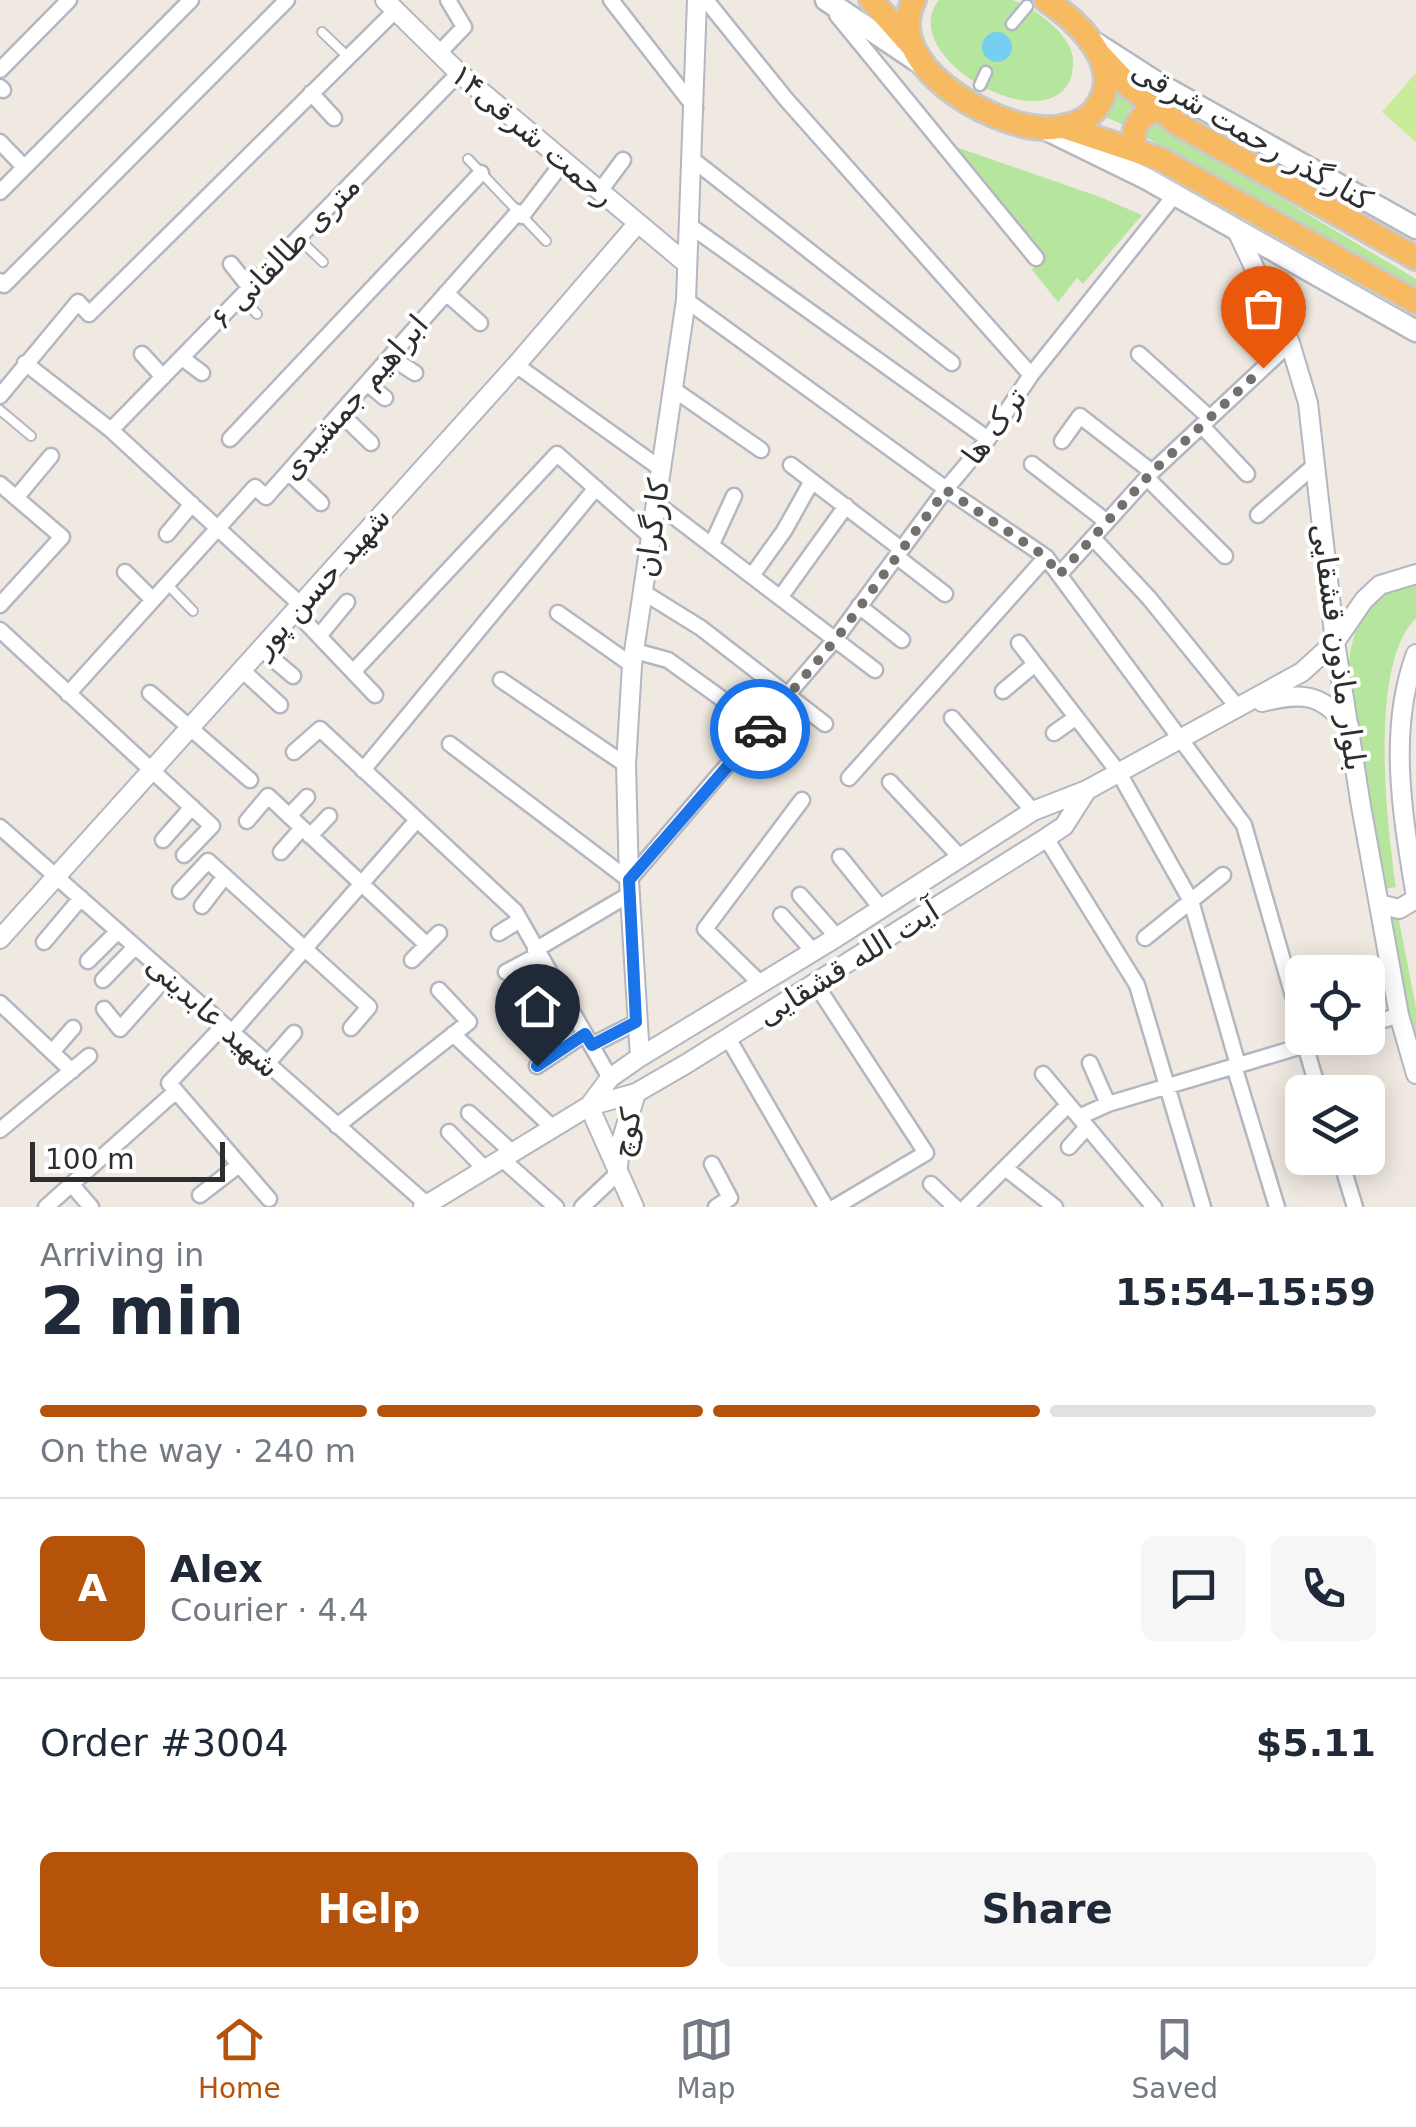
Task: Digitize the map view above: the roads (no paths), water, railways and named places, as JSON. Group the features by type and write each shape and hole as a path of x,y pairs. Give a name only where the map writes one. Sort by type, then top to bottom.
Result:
{"highway":[{"path":"870,0 946,88 968,102 1008,120 1052,127 1160,159 1416,302"},
{"path":"914,0 907,25 916,55"},
{"path":"1037,3 1066,14 1130,87 1178,124 1416,258"},
{"path":"1052,127 1082,122 1105,95 1105,70 1094,47"},
{"path":"1134,149 1135,126 1140,117 1158,109"}],"main road":[{"path":"826,0 916,55"},
{"name":"کنارگذر رحمت شرقی","path":"1094,47 1416,228"},
{"path":"1052,127 1416,330"}],"street":[{"path":"0,70 69,0"},
{"path":"0,192 191,0"},
{"path":"0,281 4,285 286,0"},
{"path":"438,54 464,27 448,0"},
{"path":"611,0 695,108"},
{"path":"826,0 1036,258"},
{"path":"698,1 1031,376"},
{"name":"کارگران","path":"640,1058 626,765 633,658 686,300 698,1"},
{"path":"1012,24 1037,3"},
{"path":"0,396 78,302 89,314 348,57 390,5"},
{"name":"۱۴رحمت شرقی","path":"390,5 459,73 688,264"},
{"path":"980,84 986,72"},
{"name":"۶ متری طالقانی","path":"111,430 459,73"},
{"path":"312,93 334,118"},
{"path":"0,142 24,167"},
{"path":"692,159 952,363"},
{"name":"ابراهیم جمشیدی","path":"68,694 255,487 266,497 564,160"},
{"path":"600,190 623,160"},
{"path":"230,439 481,173"},
{"name":"ترک ها","path":"506,972 629,887 837,638 1031,376 1174,196"},
{"name":"شهید حسن پور","path":"0,938 516,366 638,222"},
{"path":"690,225 988,439"},
{"name":"بلوار ماذون قشقایی","path":"1236,228 1290,343 1308,402 1335,642 1399,1015 1416,1074"},
{"path":"231,264 245,293"},
{"path":"446,293 480,323"},
{"path":"686,300 946,490 1046,557 1244,825 1285,968"},
{"path":"1059,575 1149,475 1290,343"},
{"path":"142,354 163,377"},
{"path":"1140,354 1206,422 1247,474"},
{"path":"390,356 415,373"},
{"path":"182,358 202,374"},
{"path":"25,364 111,430 218,528 298,608 376,695"},
{"path":"516,366 661,468"},
{"path":"367,383 385,398"},
{"path":"672,389 762,450"},
{"path":"340,413 371,443"},
{"path":"1062,441 1080,416 1149,475 1225,556"},
{"path":"354,672 556,454 651,536"},
{"path":"16,498 51,456"},
{"path":"1032,464 1107,522"},
{"path":"1258,515 1316,464"},
{"path":"791,465 846,506 945,594"},
{"path":"288,472 320,503"},
{"path":"753,574 784,531 812,481"},
{"path":"0,484 62,536 0,605"},
{"path":"364,770 596,488"},
{"path":"712,544 734,496"},
{"path":"656,503 876,670"},
{"path":"167,534 192,504"},
{"path":"782,596 846,506"},
{"path":"1092,538 1149,598 1238,708"},
{"path":"849,778 1046,557"},
{"path":"125,572 153,600"},
{"path":"1238,708 1302,672 1335,642 1364,600 1380,585 1416,574"},
{"path":"643,592 701,628 825,724"},
{"path":"320,636 347,602"},
{"path":"860,606 902,640"},
{"path":"558,613 633,658 668,660 761,727"},
{"path":"0,630 212,826 184,856"},
{"path":"1019,642 1119,772 1191,901 1277,1207"},
{"path":"261,649 293,676"},
{"name":"بلوار ماذون قشقایی","path":"1416,654 1405,684 1400,720 1407,839 1416,898"},
{"path":"1003,691 1035,664"},
{"path":"242,670 280,705"},
{"path":"501,680 626,765"},
{"path":"150,693 250,780"},
{"path":"1238,708 1297,694 1331,707 1349,726"},
{"name":"آیت الله قشقایی","path":"589,1106 610,1078 640,1058 1033,810 1087,790 1238,708"},
{"path":"952,718 1033,810"},
{"path":"1054,733 1075,718"},
{"path":"294,752 320,729 515,911 610,1078"},
{"path":"450,744 629,887"},
{"path":"890,782 960,858"},
{"name":"آیت الله قشقایی","path":"427,1206 589,1106 636,1093 815,984 1064,826 1087,790"},
{"path":"247,821 268,796 426,945"},
{"path":"290,816 306,797"},
{"path":"760,984 706,929 802,800"},
{"path":"163,840 192,808"},
{"path":"281,852 329,816"},
{"path":"269,1199 170,1083 305,949 418,820"},
{"name":"شهید عابدینی","path":"0,827 427,1206"},
{"path":"1046,838 1137,984 1204,1207"},
{"path":"840,857 881,908"},
{"path":"180,891 208,861 369,1007 351,1028"},
{"path":"1145,938 1223,875"},
{"path":"202,906 225,876"},
{"path":"800,895 838,936"},
{"path":"44,942 80,898"},
{"path":"1379,904 1399,909 1416,898"},
{"path":"781,916 813,951"},
{"path":"500,933 520,920"},
{"path":"88,961 118,931"},
{"path":"412,960 439,932"},
{"path":"102,980 135,947"},
{"path":"104,1009 120,1029 168,976"},
{"path":"815,984 926,1153 835,1207"},
{"path":"338,1126 469,1022 440,990"},
{"path":"531,1014 562,996"},
{"path":"0,1003 72,1071"},
{"path":"1385,1020 1399,1015"},
{"path":"537,1066 589,1039 636,1022"},
{"path":"52,1052 73,1028"},
{"path":"267,1064 294,1034"},
{"path":"454,1034 553,1128"},
{"path":"728,1038 826,1207"},
{"path":"1069,1147 1083,1122 1108,1104 1285,1049"},
{"path":"0,1130 89,1056"},
{"path":"1090,1063 1108,1104"},
{"path":"1043,1074 1146,1204"},
{"path":"46,1207 176,1091"},
{"name":"کوچ","path":"617,1174 621,1142 636,1093"},
{"path":"966,1207 1068,1105"},
{"name":"کوچ","path":"589,1106 634,1207"},
{"path":"0,1107 13,1120"},
{"path":"469,1113 556,1207"},
{"path":"450,1132 485,1169"},
{"path":"712,1164 730,1198 716,1207"},
{"path":"200,1195 239,1165"},
{"path":"1005,1168 1055,1207"},
{"path":"582,1207 617,1174"},
{"path":"1345,1175 1355,1207"},
{"path":"72,1184 91,1207"},
{"path":"931,1184 955,1207"}],"lane":[{"path":"322,32 348,57"},
{"path":"468,159 546,242"},
{"path":"298,238 323,262"},
{"path":"245,293 257,314"},
{"path":"0,410 31,436"},
{"path":"167,584 193,611"}],"water":[{"path":"997,32 1008,36 1012,47 1008,58 997,62 986,58 982,47 986,36"}]}
